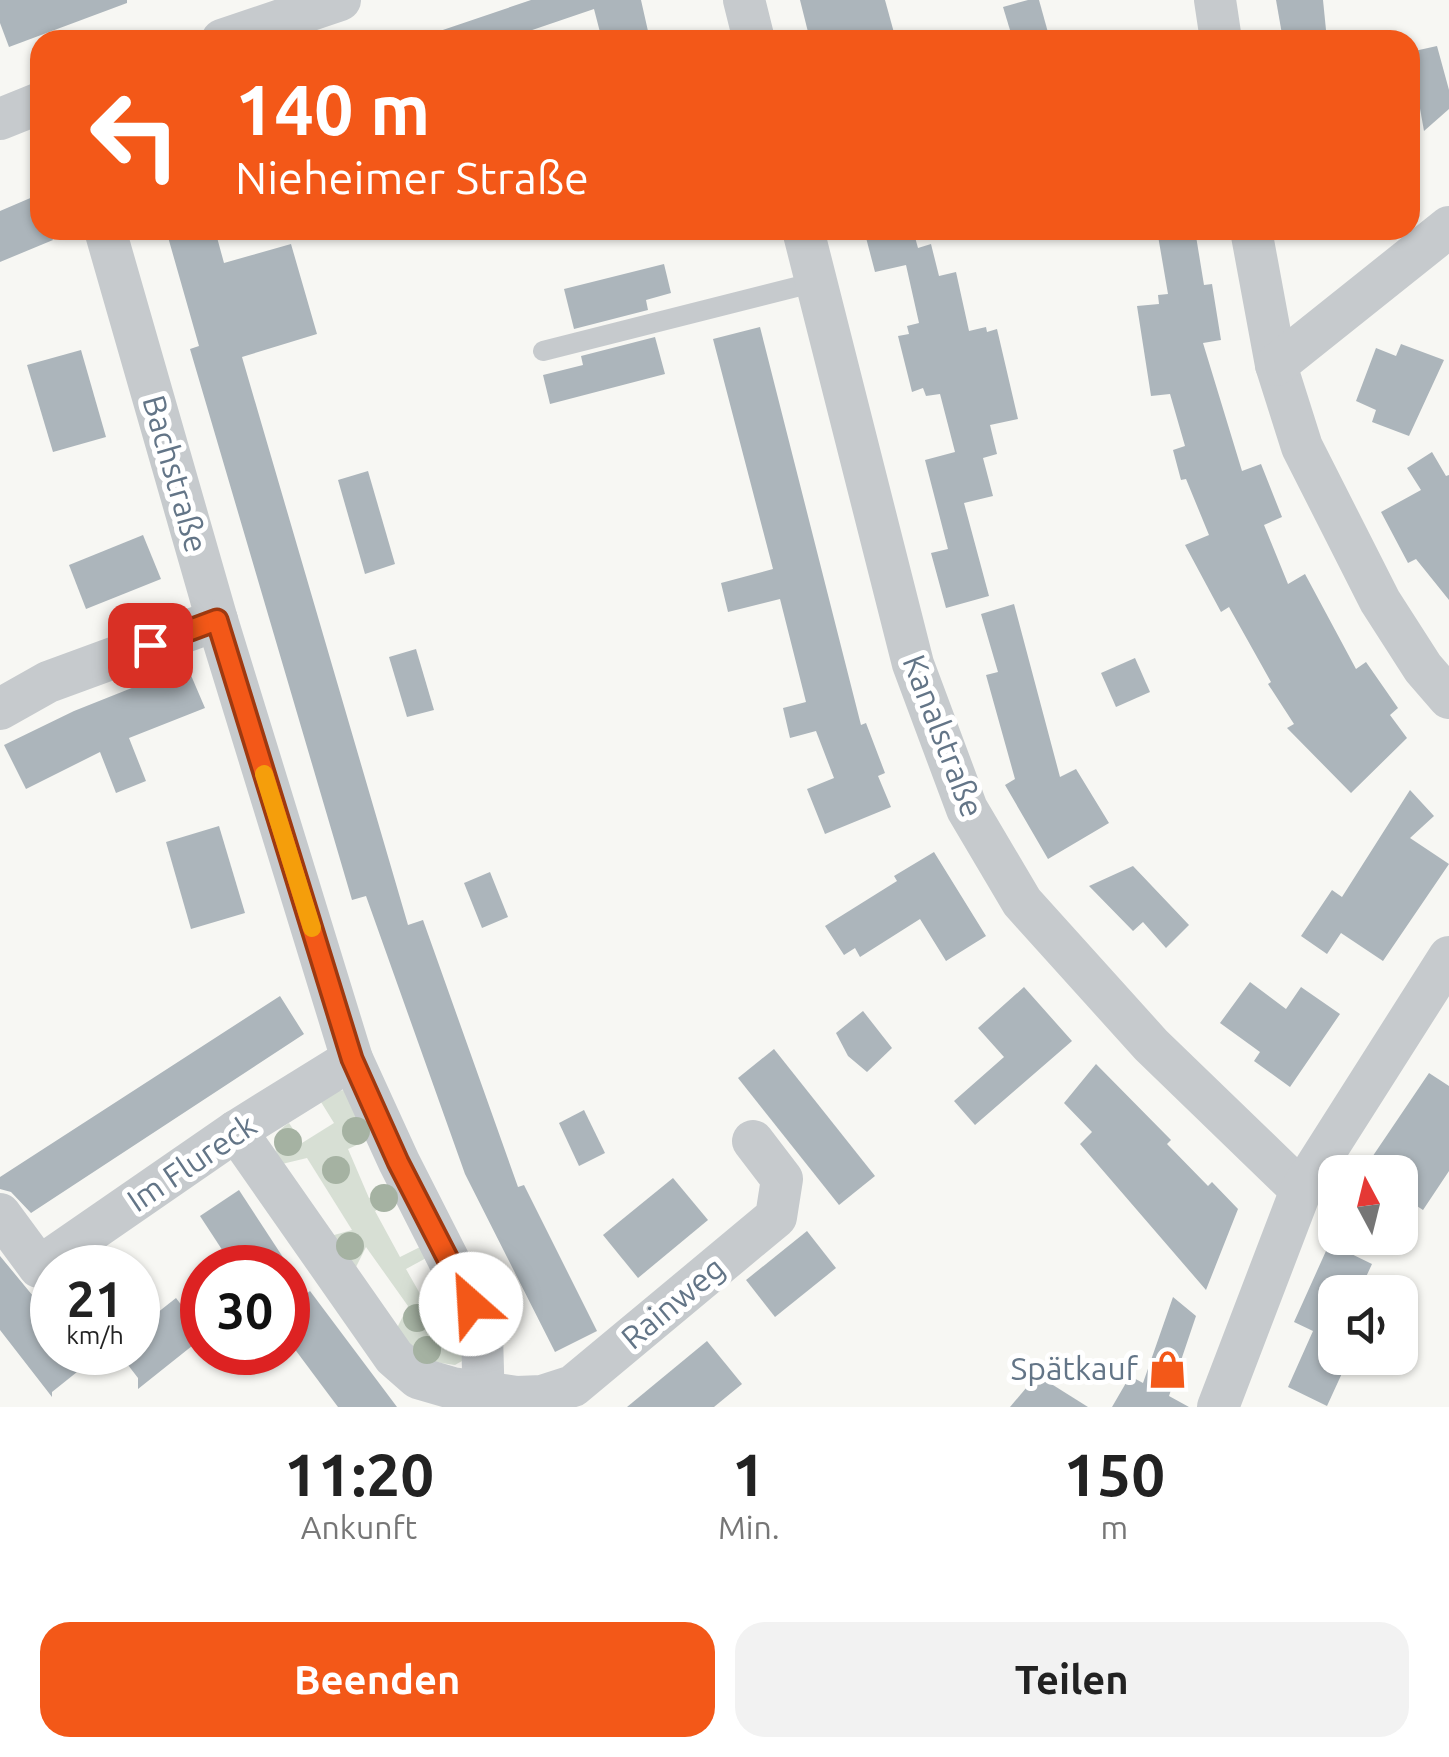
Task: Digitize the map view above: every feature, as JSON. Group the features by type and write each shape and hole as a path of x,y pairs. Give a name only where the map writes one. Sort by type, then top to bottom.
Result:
{"street":[{"path":"252,30 340,0"},
{"path":"744,0 752,30"},
{"path":"1215,0 1220,30"},
{"path":"0,119 30,107"},
{"path":"1276,364 1449,227"},
{"name":"Bachstraße","path":"108,240 217,620 352,1059 398,1162 471,1304 482,1334 484,1400"},
{"name":"Kanalstraße","path":"805,240 913,664 967,809 1022,902 1151,1045 1301,1190"},
{"path":"1253,240 1276,364 1302,448 1348,542 1402,634 1449,698"},
{"path":"0,710 48,682 217,620"},
{"path":"1218,1407 1301,1190 1449,957"},
{"name":"Im Flureck","path":"0,1214 39,1267 236,1131 352,1059"},
{"path":"236,1131 394,1357 418,1378 484,1400"},
{"name":"Rainweg","path":"484,1400 542,1396 573,1386 776,1218 782,1179 753,1141"}],"lane":[{"path":"543,351 816,282"}],"shaded area":[{"path":"345,1090 370,1139 348,1149 369,1198 391,1189 396,1199 375,1211 400,1257 422,1246 428,1257 406,1269 432,1315 454,1304 460,1320 462,1361 455,1365 414,1359 395,1332 408,1306 366,1247 353,1273 327,1237 352,1230 307,1158 282,1164 276,1152 276,1136 289,1123 302,1143 334,1123 321,1102 336,1091"}],"building":[{"path":"0,0 127,0 55,30 30,30 30,39 9,47 0,23"},
{"path":"531,0 641,0 648,30 599,30 594,9 532,30 443,30"},
{"path":"800,0 885,0 893,30 808,30"},
{"path":"1039,0 1047,30 1010,30 1003,7"},
{"path":"1276,0 1323,0 1326,30 1281,30"},
{"path":"1437,46 1449,90 1449,109 1424,131 1420,108 1420,50"},
{"path":"30,198 30,240 53,240 0,262 0,211"},
{"path":"169,240 218,240 224,263 291,244 317,334 242,357 408,925 423,920 518,1187 524,1185 597,1331 555,1352 465,1174 366,896 352,900 190,349 199,346"},
{"path":"867,240 916,240 918,248 931,244 939,276 956,272 969,331 997,329 1018,419 990,425 997,454 983,458 993,496 964,503 989,596 946,608 931,553 948,549 925,460 955,452 940,394 926,396 923,388 912,392 898,336 909,334 907,326 919,323 906,265 875,272"},
{"path":"1159,240 1197,240 1204,285 1212,284 1221,340 1203,343 1242,471 1261,464 1282,517 1264,525 1288,584 1305,574 1356,669 1366,662 1398,708 1390,715 1407,738 1351,793 1287,728 1294,724 1268,684 1271,682 1229,607 1221,612 1185,545 1209,535 1186,479 1181,480 1173,450 1185,446 1170,394 1151,396 1137,306 1159,304 1158,295 1168,294"},
{"path":"664,264 671,293 646,300 648,310 574,329 564,289"},
{"path":"760,327 861,725 866,723 885,773 878,776 891,807 825,834 807,789 834,778 816,731 790,738 783,708 806,702 780,599 728,612 721,583 773,569 713,339"},
{"path":"655,337 665,374 550,404 543,375 583,365 581,356"},
{"path":"1401,344 1444,360 1409,436 1372,422 1376,410 1356,401 1376,348 1396,356"},
{"path":"81,350 106,437 53,452 27,365"},
{"path":"1432,452 1446,476 1449,475 1449,600 1416,559 1408,563 1381,512 1421,490 1407,468"},
{"path":"368,471 395,564 365,574 338,480"},
{"path":"143,535 161,579 86,609 69,565"},
{"path":"1014,604 1060,777 1076,769 1109,823 1048,859 1005,785 1015,779 986,675 998,672 981,614"},
{"path":"416,649 434,710 407,717 389,657"},
{"path":"1135,658 1150,692 1116,707 1101,673"},
{"path":"187,666 205,708 129,738 146,781 116,793 100,752 26,789 4,745 74,711"},
{"path":"1410,790 1434,816 1410,838 1449,864 1383,961 1341,933 1327,954 1301,936 1332,890 1342,897"},
{"path":"219,826 245,913 191,929 166,842"},
{"path":"934,852 986,936 946,961 920,919 860,957 855,948 844,955 825,926 897,881 894,876"},
{"path":"1133,866 1189,925 1166,948 1143,922 1133,931 1089,886"},
{"path":"490,872 508,917 482,928 464,883"},
{"path":"1250,982 1286,1009 1301,987 1340,1014 1290,1087 1254,1061 1260,1052 1220,1023"},
{"path":"1024,987 1072,1041 975,1125 954,1101 1004,1057 978,1028"},
{"path":"280,996 304,1034 31,1213 11,1192 0,1189 0,1177"},
{"path":"863,1011 892,1048 867,1072 848,1056 836,1033"},
{"path":"774,1049 875,1176 839,1205 738,1078"},
{"path":"1096,1064 1171,1140 1167,1144 1208,1186 1212,1182 1238,1209 1206,1290 1080,1144 1092,1132 1064,1103"},
{"path":"1429,1073 1449,1086 1449,1171 1423,1210 1418,1207 1418,1155 1374,1155"},
{"path":"584,1110 605,1153 579,1166 559,1123"},
{"path":"673,1178 708,1220 638,1278 603,1235"},
{"path":"239,1190 275,1245 219,1245 200,1216"},
{"path":"807,1231 836,1268 775,1317 746,1280"},
{"path":"1324,1255 1354,1255 1372,1264 1367,1275 1318,1275 1318,1375 1341,1375 1327,1406 1288,1387 1313,1331 1294,1322"},
{"path":"0,1256 30,1292 30,1369 0,1330"},
{"path":"310,1291 397,1407 338,1407 310,1370"},
{"path":"1173,1297 1196,1316 1169,1396 1189,1407 1112,1407 1130,1376 1143,1383"},
{"path":"176,1298 180,1303 180,1356 160,1371 160,1311"},
{"path":"707,1341 742,1384 714,1407 627,1407"},
{"path":"35,1375 73,1375 52,1392 52,1397"},
{"path":"136,1375 156,1375 138,1389"},
{"path":"1037,1375 1088,1407 1010,1407"}],"slow traffic":[{"path":"264,774 312,928"}],"place":[{"name":"Spätkauf","path":"1168,1369"}],"route":[{"path":"150,645 217,620 352,1059 398,1162 471,1304"}]}
